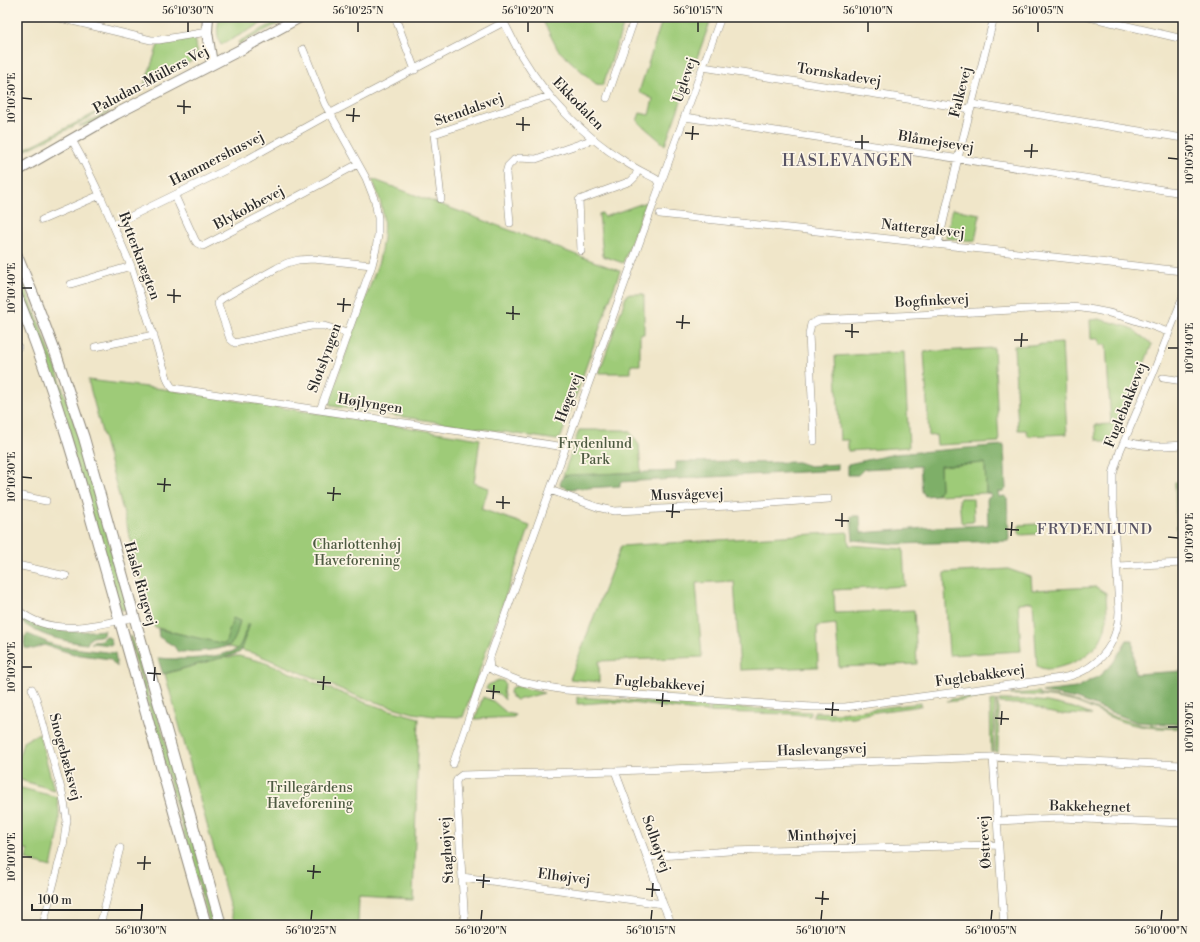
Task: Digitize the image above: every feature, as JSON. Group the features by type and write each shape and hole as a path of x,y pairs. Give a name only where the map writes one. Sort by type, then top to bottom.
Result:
{"main road":[{"path":"208,17 207,32 212,64"},
{"name":"Paludan-Müllers Vej","path":"17,171 116,114 300,17"},
{"name":"Hasle Ringvej","path":"17,256 70,394 96,481 221,925"},
{"name":"Hasle Ringvej","path":"17,296 55,399 86,500 206,925"}],"street":[{"path":"56,17 151,40 207,32"},
{"path":"395,17 415,70"},
{"path":"607,98 635,17"},
{"name":"Uglevej","path":"672,153 721,17"},
{"name":"Falkevej","path":"938,244 994,17"},
{"path":"1089,17 1183,39"},
{"name":"Hammershusvej","path":"113,225 248,159 331,113 415,70 503,20"},
{"name":"Ekkodalen","path":"503,20 520,54 549,96 573,121 594,139 623,161 656,179 659,187"},
{"path":"304,49 325,104 331,113"},
{"name":"Tornskadevej","path":"702,67 1183,138"},
{"name":"Stendalsvej","path":"441,199 434,134 549,96"},
{"name":"Slotslyngen","path":"320,410 372,265 378,235 377,210 370,187 331,113"},
{"name":"Blåmejsevej","path":"685,117 1183,193"},
{"path":"510,223 506,169 510,162 519,158 536,159 594,139"},
{"name":"Rytterknægten","path":"72,140 100,195 131,266 168,381 171,386"},
{"name":"Høgevej","path":"453,764 565,447 672,153"},
{"name":"Blykobbevej","path":"175,196 196,243 202,246 358,164"},
{"path":"581,251 579,200 631,181 638,170"},
{"path":"42,220 100,195"},
{"name":"Nattergalevej","path":"660,214 1182,271"},
{"path":"348,333 324,326 311,326 235,343 230,339 218,304 222,298 287,263 298,260 313,259 372,265"},
{"path":"71,284 131,266"},
{"name":"Fuglebakkevej","path":"489,660 490,668 494,671 522,682 550,688 812,707 845,707 1061,678 1075,675 1088,669 1100,659 1112,642 1116,634 1119,619 1112,483 1115,466 1183,297"},
{"name":"Bogfinkevej","path":"814,441 809,334 811,324 819,320 1070,307 1093,309 1135,320 1168,332"},
{"path":"95,347 154,335"},
{"path":"1163,378 1183,381"},
{"name":"Højlyngen","path":"171,386 176,388 565,447"},
{"path":"1125,442 1139,446 1183,445"},
{"name":"Musvågevej","path":"550,490 597,507 614,511 729,506 829,499"},
{"path":"17,495 46,502"},
{"path":"1117,566 1183,563"},
{"path":"17,565 66,576"},
{"path":"17,610 36,621 66,627 84,627 134,617"},
{"name":"Snogebæksvej","path":"32,689 36,698 64,796 67,820 64,847 43,925"},
{"name":"Haslevangsvej","path":"462,775 993,757 1183,765"},
{"name":"Østrevej","path":"993,757 1004,925"},
{"name":"Solhøjvej","path":"615,771 672,925"},
{"name":"Staghøjvej","path":"462,775 456,782 465,925"},
{"name":"Bakkehegnet","path":"997,822 1060,818 1183,823"},
{"name":"Minthøjvej","path":"647,857 729,851 998,845"},
{"path":"100,925 120,848"},
{"name":"Elhøjvej","path":"462,877 629,898 663,904"}],"green space":[{"path":"220,17 274,17 221,45 218,39 218,24"},
{"path":"285,17 291,17 239,44 238,42"},
{"path":"541,17 626,17 603,85 596,84 558,50"},
{"path":"663,17 712,17 665,145 637,121 640,113 649,115 653,99 639,92"},
{"path":"195,37 197,58 144,86 158,45"},
{"path":"107,107 108,108 47,140 17,154 17,153"},
{"path":"109,111 86,125 79,126"},
{"path":"372,179 620,271 561,437 557,440 331,406 329,400 379,261 383,239 384,229 382,210 377,190"},
{"path":"646,202 623,263 603,256 599,214 602,213 604,217"},
{"path":"952,209 980,214 975,241 946,238"},
{"path":"17,273 26,289 55,365 80,441 126,602 126,609 121,610 32,322 17,285"},
{"path":"627,294 644,294 644,334 640,334 640,365 631,365 631,373 599,373"},
{"path":"1099,319 1129,327 1152,344 1112,445 1096,439 1095,425 1111,424 1106,345 1100,345 1099,339 1091,339 1090,320"},
{"path":"1062,343 1067,434 1028,436 1026,430 1018,430 1014,346"},
{"path":"994,348 999,442 937,445 936,435 929,436 924,352"},
{"path":"904,352 909,447 848,451 848,440 840,440 835,356"},
{"name":"Charlottenhøj Haveforening","path":"88,380 163,389 480,439 474,483 489,488 481,509 530,526 463,717 434,716 413,713 362,698 256,654 154,627"},
{"name":"Frydenlund Park","path":"579,430 624,430 630,432 639,445 641,472 563,476"},
{"path":"1004,445 1006,489 998,492 999,497 1004,496 1007,498 1009,541 896,544 853,540 851,516 860,516 861,533 988,525 987,499 991,496 991,494 986,493 985,463 940,466 941,489 936,495 925,496 922,491 920,466 864,469 858,475 848,475 848,464 895,454"},
{"path":"737,461 739,463 798,462 810,466 838,464 838,470 620,482 620,486 569,489 561,486 560,484 563,476 569,475 676,471 676,462"},
{"path":"985,463 986,493 936,495 941,489 940,466"},
{"path":"1175,482 1183,482 1183,555 1178,555"},
{"path":"960,498 973,499 973,522 962,523"},
{"path":"1020,525 1039,525 1039,532 1037,534 1021,535 1019,533"},
{"path":"847,532 849,545 903,549 905,586 834,590 835,613 914,610 917,664 839,667 836,624 817,626 818,667 740,670 734,581 696,583 702,657 599,661 599,682 570,679 621,546"},
{"path":"1008,569 1031,577 1032,590 1096,587 1106,593 1106,623 1101,639 1097,645 1085,656 1071,663 1050,669 1043,669 1037,666 1033,602 1018,603 1021,651 949,655 944,573"},
{"path":"17,614 36,625 45,628 62,631 105,630 103,635 90,639 87,644 68,641 50,637 33,629 17,618"},
{"path":"233,618 240,621 233,642 229,645 216,649 178,652 174,646 159,637 158,629 225,644"},
{"path":"247,624 250,624 240,652 163,674 158,658 200,658 216,656 235,650 238,648 244,636"},
{"path":"17,626 20,628 22,633 21,646 17,644"},
{"path":"28,634 51,644 63,647 115,653 117,667 110,659 74,654 44,645 34,649 25,648 25,636"},
{"path":"106,636 111,639 112,645 91,643 93,641 102,640"},
{"path":"130,636 149,696 161,727 217,925 210,925 129,637"},
{"path":"1127,640 1133,640 1135,674 1183,671 1183,720 1177,724 1137,722 1077,699 1042,692 1076,688 1099,676 1113,663"},
{"name":"Trillegårdens Haveforening","path":"239,656 263,662 369,704 419,718 413,900 359,897 358,925 235,925 165,674 220,658"},
{"path":"498,680 503,681 505,684 503,691 505,700 499,694 486,689 488,685 497,682"},
{"path":"516,686 544,693 517,700 512,697 510,693 511,688"},
{"path":"1040,692 1040,695 1056,697 1074,701 1115,717 1142,725 1169,727 1178,726 1183,723 1183,728 1143,727 1120,721 1081,704 1059,698 1010,694"},
{"path":"986,695 986,697 947,702 951,699"},
{"path":"483,697 493,701 507,713 515,715 514,717 475,719"},
{"path":"577,697 708,706 708,712 607,702 577,704"},
{"path":"995,700 993,752 991,752 990,701"},
{"path":"997,700 999,710 998,752 995,752"},
{"path":"999,700 1030,700 1047,702 1074,708 1092,715 1058,714 1047,712 1032,705 1000,703"},
{"path":"921,703 921,706 876,712 853,717 813,717 814,712 840,713"},
{"path":"711,706 811,712 810,716 793,714 710,712"},
{"path":"39,733 54,790 17,779 17,765 23,742"},
{"path":"17,787 57,797 59,810 59,832 51,867 26,860 28,850 17,846"}],"district":[{"name":"HASLEVANGEN","path":"848,161"},
{"name":"FRYDENLUND","path":"1095,529"}]}
